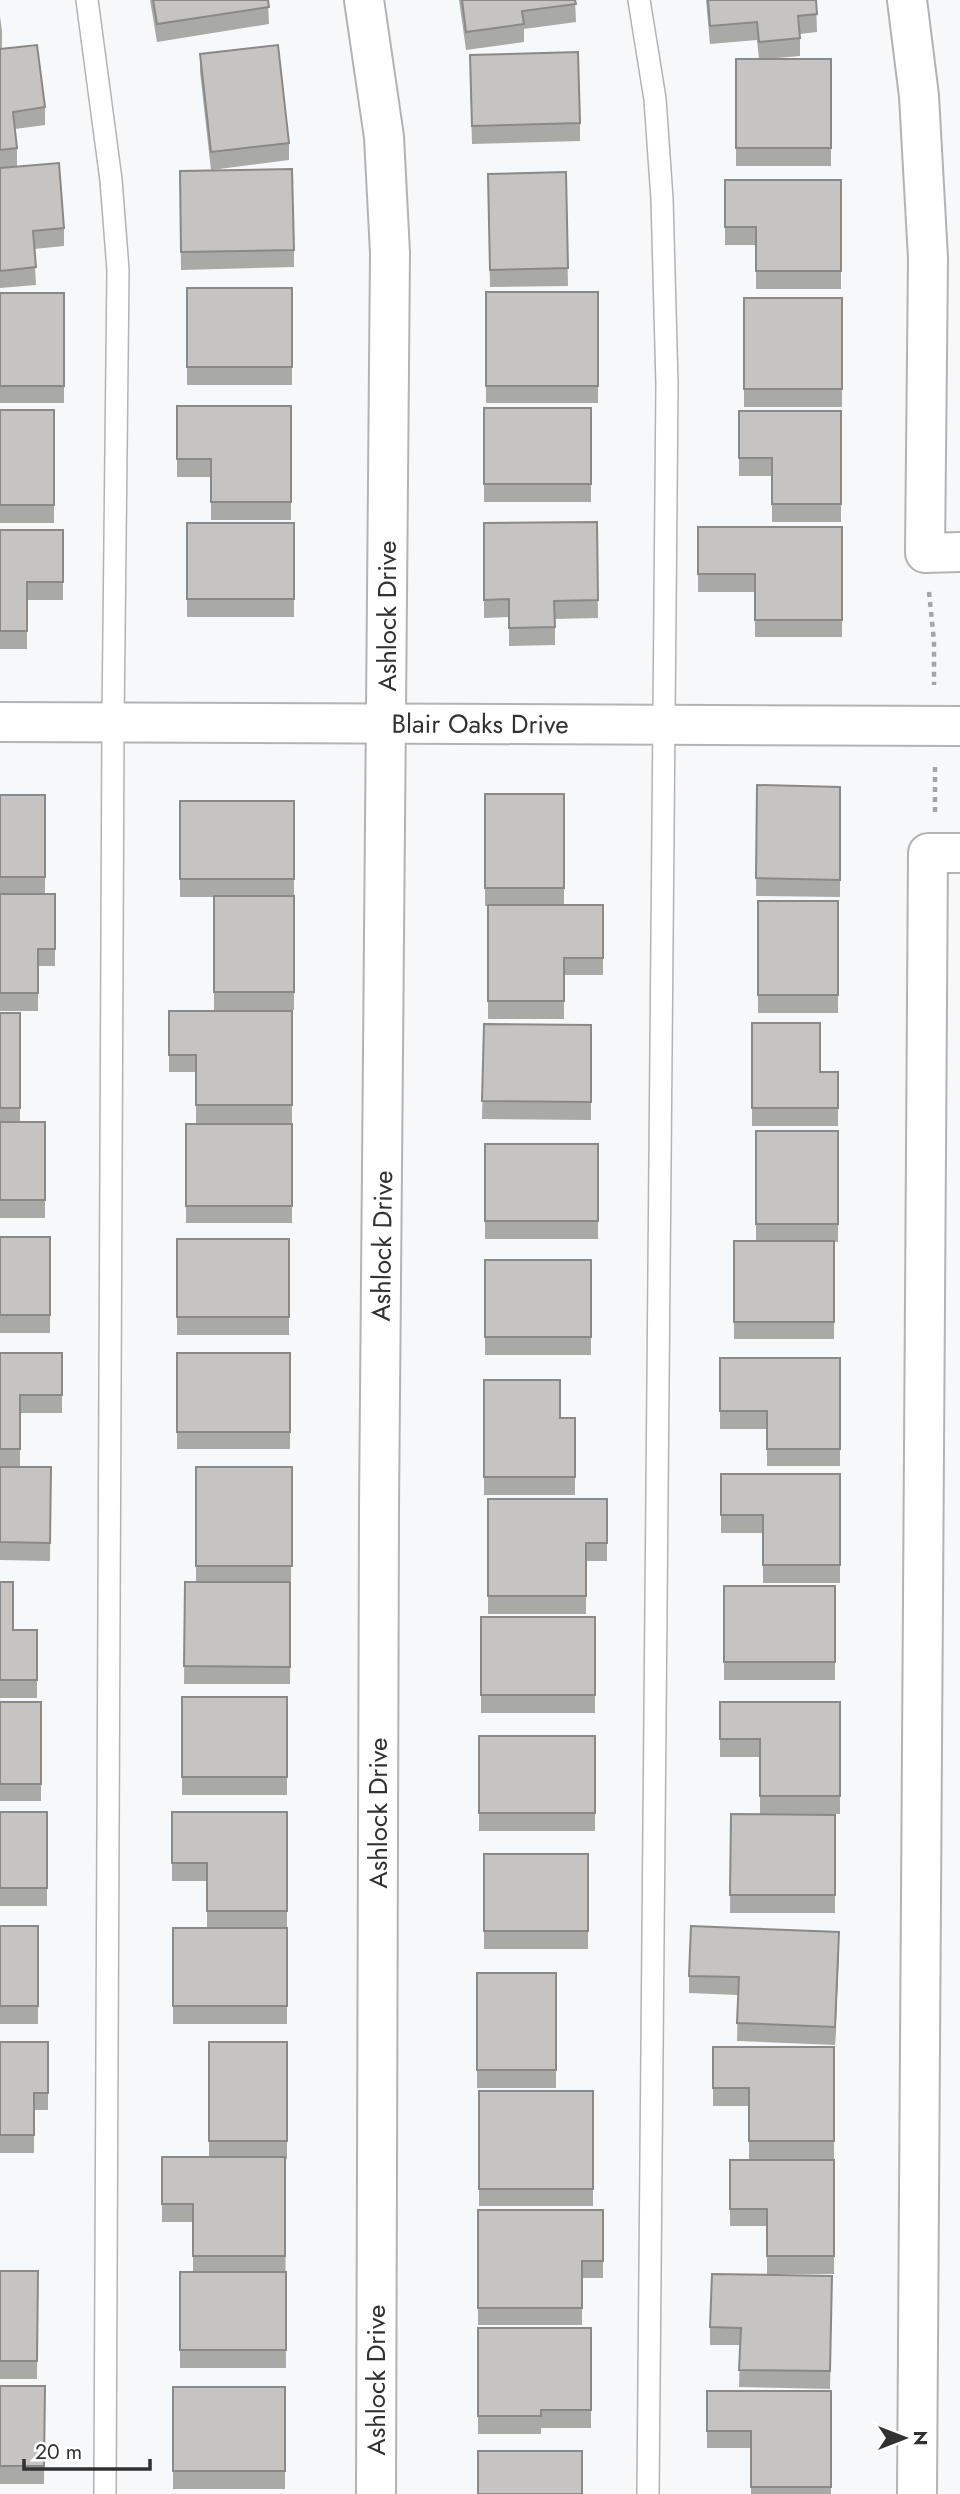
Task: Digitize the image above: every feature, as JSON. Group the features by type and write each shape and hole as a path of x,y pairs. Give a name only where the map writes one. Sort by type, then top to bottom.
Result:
{"street":[{"name":"Ashlock Drive","path":"364,0 384,137 390,253 379,1523 376,2494"},
{"path":"907,0 919,96 928,258 925,553 960,552"},
{"name":"Blair Oaks Drive","path":"0,722 960,726"},
{"path":"917,2494 928,853 960,853"}],"lane":[{"path":"87,0 111,180 118,270 113,723 105,2494"},
{"path":"639,0 655,99 662,212 667,384 648,2494"}],"building":[{"path":"153,0 268,0 269,7 157,24"},
{"path":"462,0 575,0 576,4 522,11 524,24 466,32"},
{"path":"708,0 816,0 817,14 798,16 800,38 759,42 757,22 710,26"},
{"path":"37,45 45,107 13,112 17,148 0,150 0,49"},
{"path":"278,45 289,143 211,152 200,54"},
{"path":"578,52 580,123 472,126 470,55"},
{"path":"736,59 831,59 831,148 736,148"},
{"path":"59,163 64,228 33,231 36,267 0,271 0,168"},
{"path":"292,169 294,250 181,252 180,171"},
{"path":"566,172 568,268 490,270 488,174"},
{"path":"725,180 841,180 841,271 756,271 756,227 725,227"},
{"path":"187,288 292,288 292,367 187,367"},
{"path":"486,292 598,292 598,386 486,386"},
{"path":"0,293 64,293 64,386 0,386"},
{"path":"744,298 842,298 842,389 744,389"},
{"path":"177,406 291,406 291,502 211,502 211,459 177,459"},
{"path":"484,408 591,408 591,484 484,484"},
{"path":"0,410 54,410 54,505 0,505"},
{"path":"739,411 841,411 841,504 772,504 772,458 739,458"},
{"path":"597,522 598,600 554,601 555,627 509,628 509,599 484,600 484,523"},
{"path":"187,523 294,523 294,599 187,599"},
{"path":"698,527 842,527 842,620 755,620 755,574 698,574"},
{"path":"0,530 63,530 63,582 27,582 27,631 0,631"},
{"path":"757,785 840,787 840,880 756,878"},
{"path":"485,794 564,794 564,888 485,888"},
{"path":"0,795 45,795 45,877 0,877"},
{"path":"180,801 294,801 294,879 180,879"},
{"path":"0,894 55,894 55,949 38,949 38,993 0,993"},
{"path":"214,896 294,896 294,992 214,992"},
{"path":"758,901 838,901 838,995 758,995"},
{"path":"488,905 603,905 603,958 564,958 564,1001 488,1001"},
{"path":"169,1011 292,1011 292,1105 196,1105 196,1055 169,1055"},
{"path":"0,1013 20,1013 20,1108 0,1108"},
{"path":"752,1023 820,1023 820,1072 838,1072 838,1108 752,1108"},
{"path":"484,1024 591,1025 591,1102 482,1101"},
{"path":"0,1122 45,1122 45,1200 0,1200"},
{"path":"186,1124 292,1124 292,1206 186,1206"},
{"path":"756,1131 838,1131 838,1224 756,1224"},
{"path":"485,1144 598,1144 598,1221 485,1221"},
{"path":"0,1237 50,1237 50,1315 0,1315"},
{"path":"177,1239 289,1239 289,1317 177,1317"},
{"path":"734,1241 834,1241 834,1322 734,1322"},
{"path":"485,1260 591,1260 591,1337 485,1337"},
{"path":"0,1353 62,1353 62,1395 20,1395 20,1449 0,1449"},
{"path":"177,1353 290,1353 290,1432 177,1432"},
{"path":"720,1358 840,1358 840,1449 767,1449 767,1411 720,1411"},
{"path":"484,1380 560,1380 560,1418 575,1418 575,1477 484,1477"},
{"path":"0,1467 51,1467 50,1543 0,1542"},
{"path":"196,1467 292,1467 292,1566 196,1566"},
{"path":"721,1474 840,1474 840,1565 763,1565 763,1515 721,1515"},
{"path":"488,1499 607,1499 607,1543 586,1543 586,1596 488,1596"},
{"path":"0,1582 13,1582 13,1630 37,1630 37,1680 0,1680"},
{"path":"185,1582 290,1582 290,1667 184,1666"},
{"path":"724,1586 835,1586 835,1662 724,1662"},
{"path":"481,1617 595,1617 595,1695 481,1695"},
{"path":"182,1697 287,1697 287,1777 182,1777"},
{"path":"0,1702 41,1702 41,1784 0,1784"},
{"path":"720,1702 840,1702 840,1796 760,1796 760,1739 720,1739"},
{"path":"479,1736 595,1736 595,1813 479,1813"},
{"path":"0,1812 47,1812 47,1888 0,1888"},
{"path":"172,1812 287,1812 287,1911 207,1911 207,1863 172,1863"},
{"path":"731,1814 835,1815 835,1895 730,1895"},
{"path":"484,1854 588,1854 588,1931 484,1931"},
{"path":"0,1926 38,1926 38,2006 0,2006"},
{"path":"691,1926 839,1932 835,2027 737,2023 739,1977 689,1976"},
{"path":"173,1928 287,1928 287,2006 173,2006"},
{"path":"477,1973 556,1973 556,2070 477,2070"},
{"path":"0,2042 48,2042 48,2093 34,2093 34,2135 0,2135"},
{"path":"209,2042 287,2042 287,2141 209,2141"},
{"path":"713,2047 834,2047 834,2141 749,2141 749,2088 713,2088"},
{"path":"479,2091 593,2091 593,2189 479,2189"},
{"path":"162,2157 285,2157 285,2256 193,2256 193,2204 162,2204"},
{"path":"730,2160 834,2160 834,2256 767,2256 767,2209 730,2209"},
{"path":"478,2210 603,2210 603,2261 582,2261 582,2308 478,2308"},
{"path":"0,2271 38,2271 37,2361 0,2361"},
{"path":"180,2272 286,2272 286,2350 180,2350"},
{"path":"712,2274 832,2276 830,2371 739,2370 741,2328 710,2327"},
{"path":"478,2328 591,2328 591,2410 541,2410 541,2416 478,2416"},
{"path":"0,2386 45,2386 44,2466 0,2466"},
{"path":"173,2387 285,2387 285,2471 173,2471"},
{"path":"707,2391 831,2391 831,2487 751,2487 751,2431 707,2431"},
{"path":"478,2451 582,2451 582,2494 478,2494"}]}
